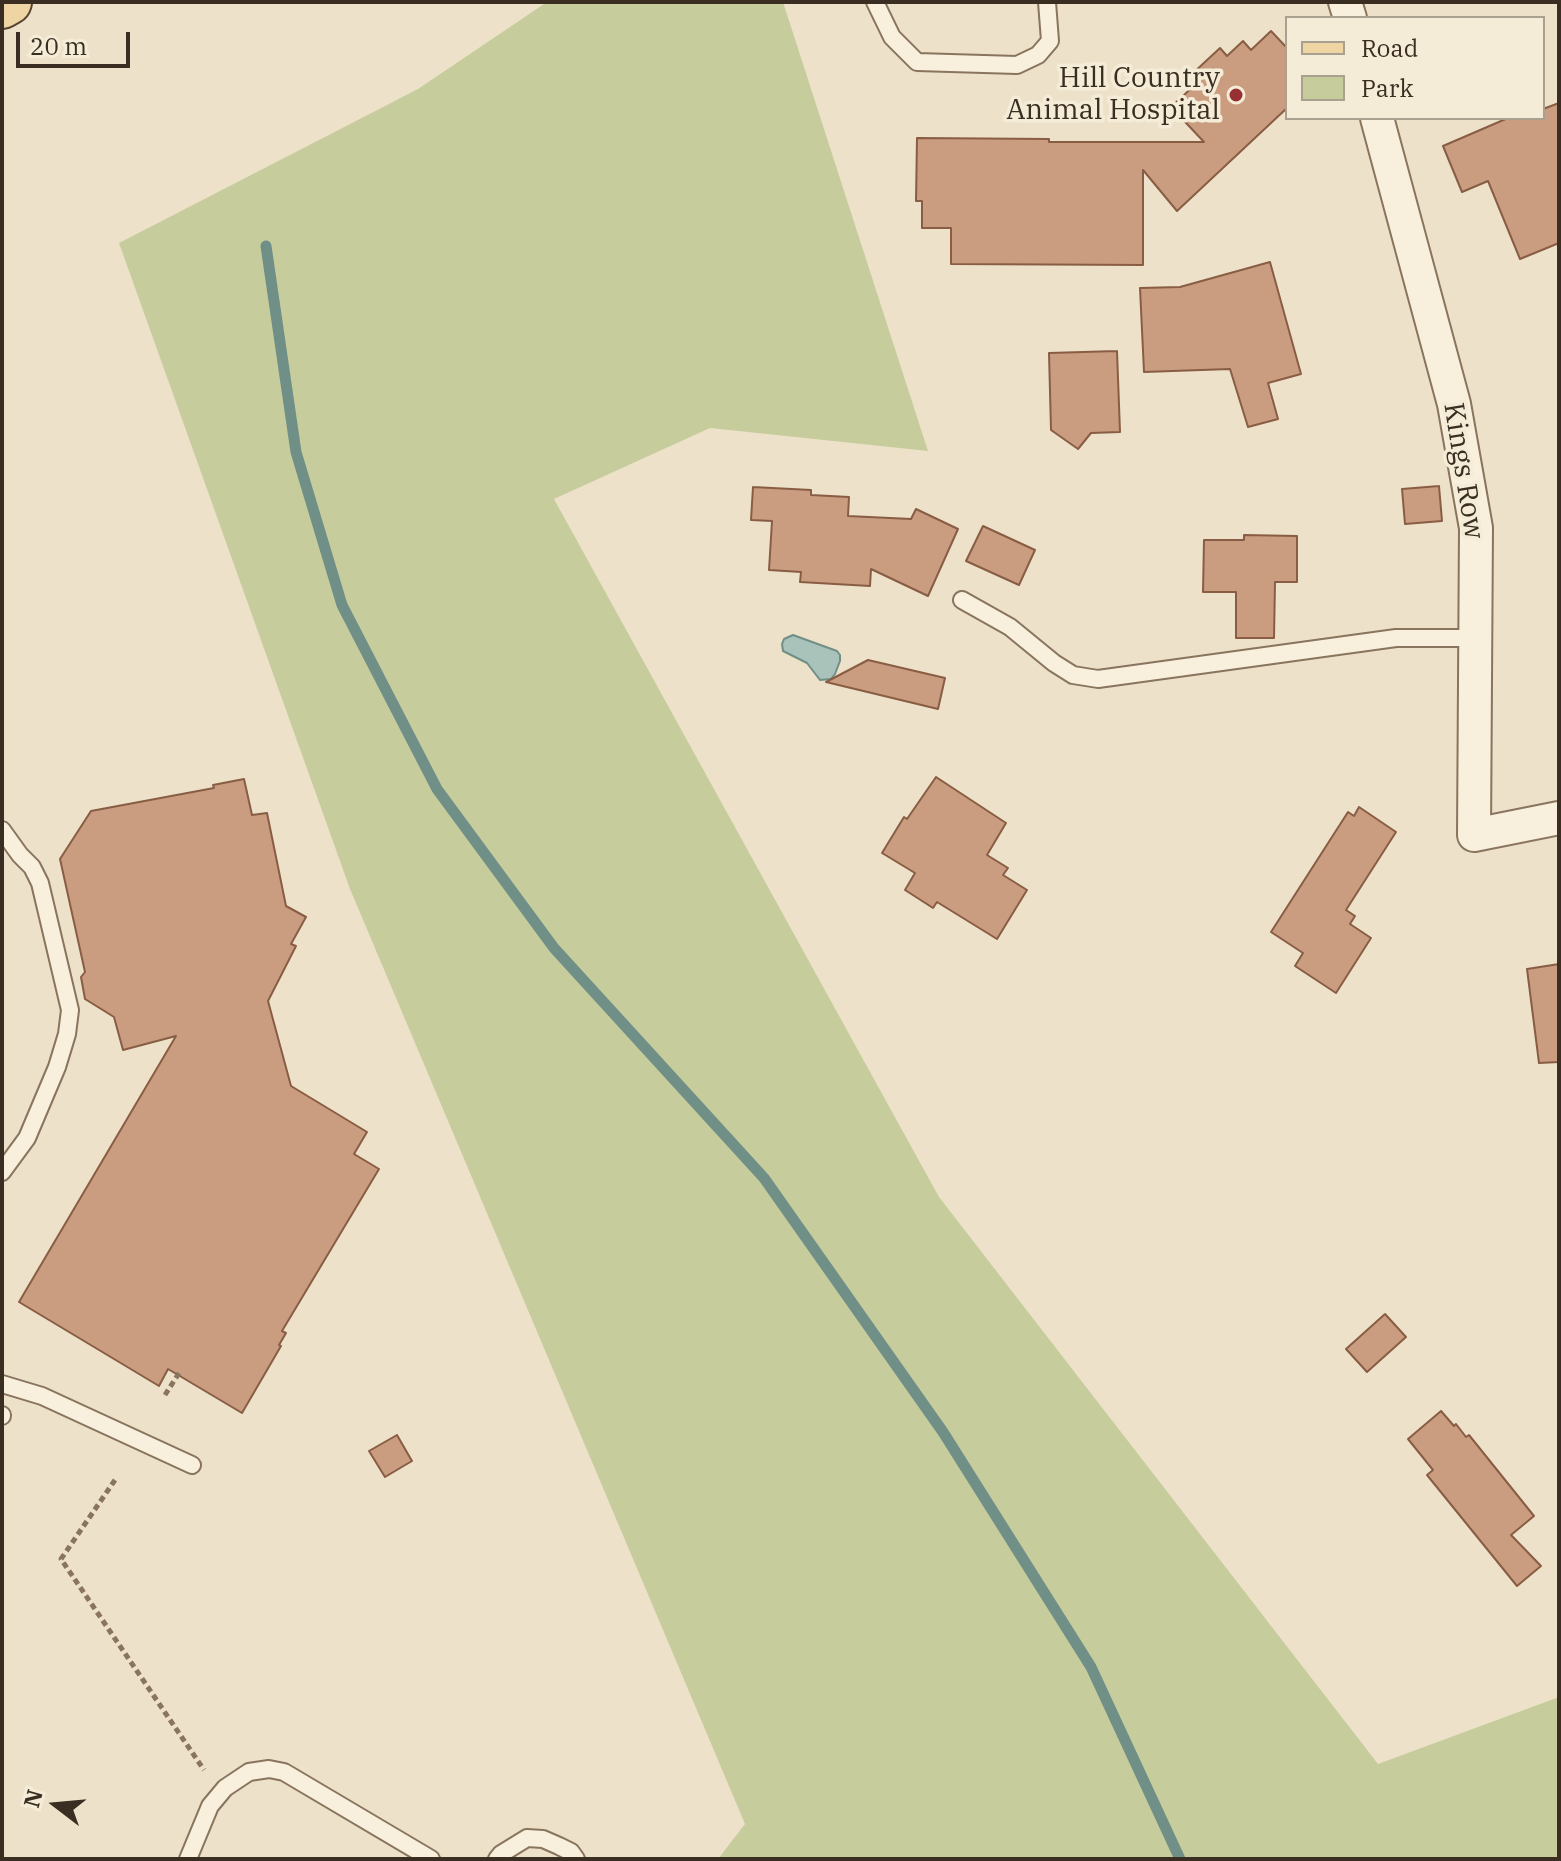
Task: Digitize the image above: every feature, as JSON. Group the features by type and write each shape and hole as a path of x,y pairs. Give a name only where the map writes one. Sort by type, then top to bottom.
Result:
{"main road":[{"path":"2,6 9,2"}],"street":[{"name":"Kings Row","path":"1378,120 1454,404 1476,528 1474,835 1559,818"}],"lane":[{"path":"875,2 892,37 917,62 1017,65 1038,55 1050,41 1047,2"},
{"path":"962,600 1010,627 1073,675 1098,679 1396,638 1475,638"},
{"path":"2,830 32,867 40,883 70,1010 67,1034 51,1081 27,1138 2,1172"},
{"path":"2,1384 42,1396 192,1465"},
{"path":"188,1859 210,1806 225,1788 249,1772 269,1769 284,1772 431,1859"},
{"path":"497,1859 527,1838 543,1839 571,1852 576,1859"}],"path":[{"path":"165,1395 179,1373"},
{"path":"115,1480 61,1559 221,1794"}],"green space":[{"path":"547,2 783,2 928,451 710,428 554,499 939,1197 1378,1764 1559,1697 1559,1859 718,1859 745,1824 350,889 119,243 418,89"}],"water":[{"path":"793,635 837,651 840,661 831,679 820,680 807,663 783,651 784,639"}],"building":[{"path":"1271,31 1285,46 1285,110 1177,211 1143,170 1143,265 951,264 951,228 922,228 922,201 916,201 917,138 1204,142 1171,107 1198,82 1192,74 1220,48 1227,56 1243,41 1251,50"},
{"path":"1559,103 1559,243 1520,259 1488,181 1462,192 1443,146 1503,120 1545,120 1545,108"},
{"path":"1270,262 1301,374 1268,383 1278,419 1248,427 1230,369 1144,372 1140,288 1180,287"},
{"path":"1117,351 1120,432 1091,433 1078,449 1051,430 1049,353"},
{"path":"1439,486 1442,521 1405,524 1402,489"},
{"path":"753,487 811,490 811,495 849,497 848,516 911,519 916,509 958,529 928,596 871,569 870,586 800,582 801,572 769,570 772,521 751,520"},
{"path":"983,526 1035,550 1019,585 966,561"},
{"path":"1244,535 1297,536 1297,582 1275,582 1274,638 1236,638 1236,592 1203,592 1204,540 1244,540"},
{"path":"868,660 945,678 938,709 826,682"},
{"path":"936,777 1006,823 987,855 1008,868 1003,875 1027,890 997,939 937,902 933,908 905,890 915,873 882,853 904,817 907,819"},
{"path":"244,779 252,815 267,813 286,906 306,917 291,944 296,946 268,1001 291,1086 367,1132 354,1154 379,1169 282,1331 286,1333 281,1346 242,1413 168,1369 159,1386 19,1302 176,1036 123,1050 114,1017 85,999 81,977 85,972 60,859 91,811 214,788 213,785"},
{"path":"1359,807 1396,832 1346,910 1355,916 1350,924 1371,938 1336,993 1295,966 1303,953 1271,932 1348,812 1354,816"},
{"path":"1559,964 1559,1062 1539,1063 1527,969"},
{"path":"1385,1314 1406,1337 1367,1372 1346,1349"},
{"path":"1441,1411 1466,1437 1469,1435 1534,1516 1511,1535 1541,1566 1517,1586 1427,1475 1433,1470 1408,1439"},
{"path":"397,1435 412,1461 385,1477 369,1451"}],"waterway":[{"path":"266,246 296,452 342,605 437,789 554,948 764,1178 943,1432 1091,1667 1180,1859"}],"place":[{"name":"Hill Country Animal Hospital","path":"1236,95"}]}
